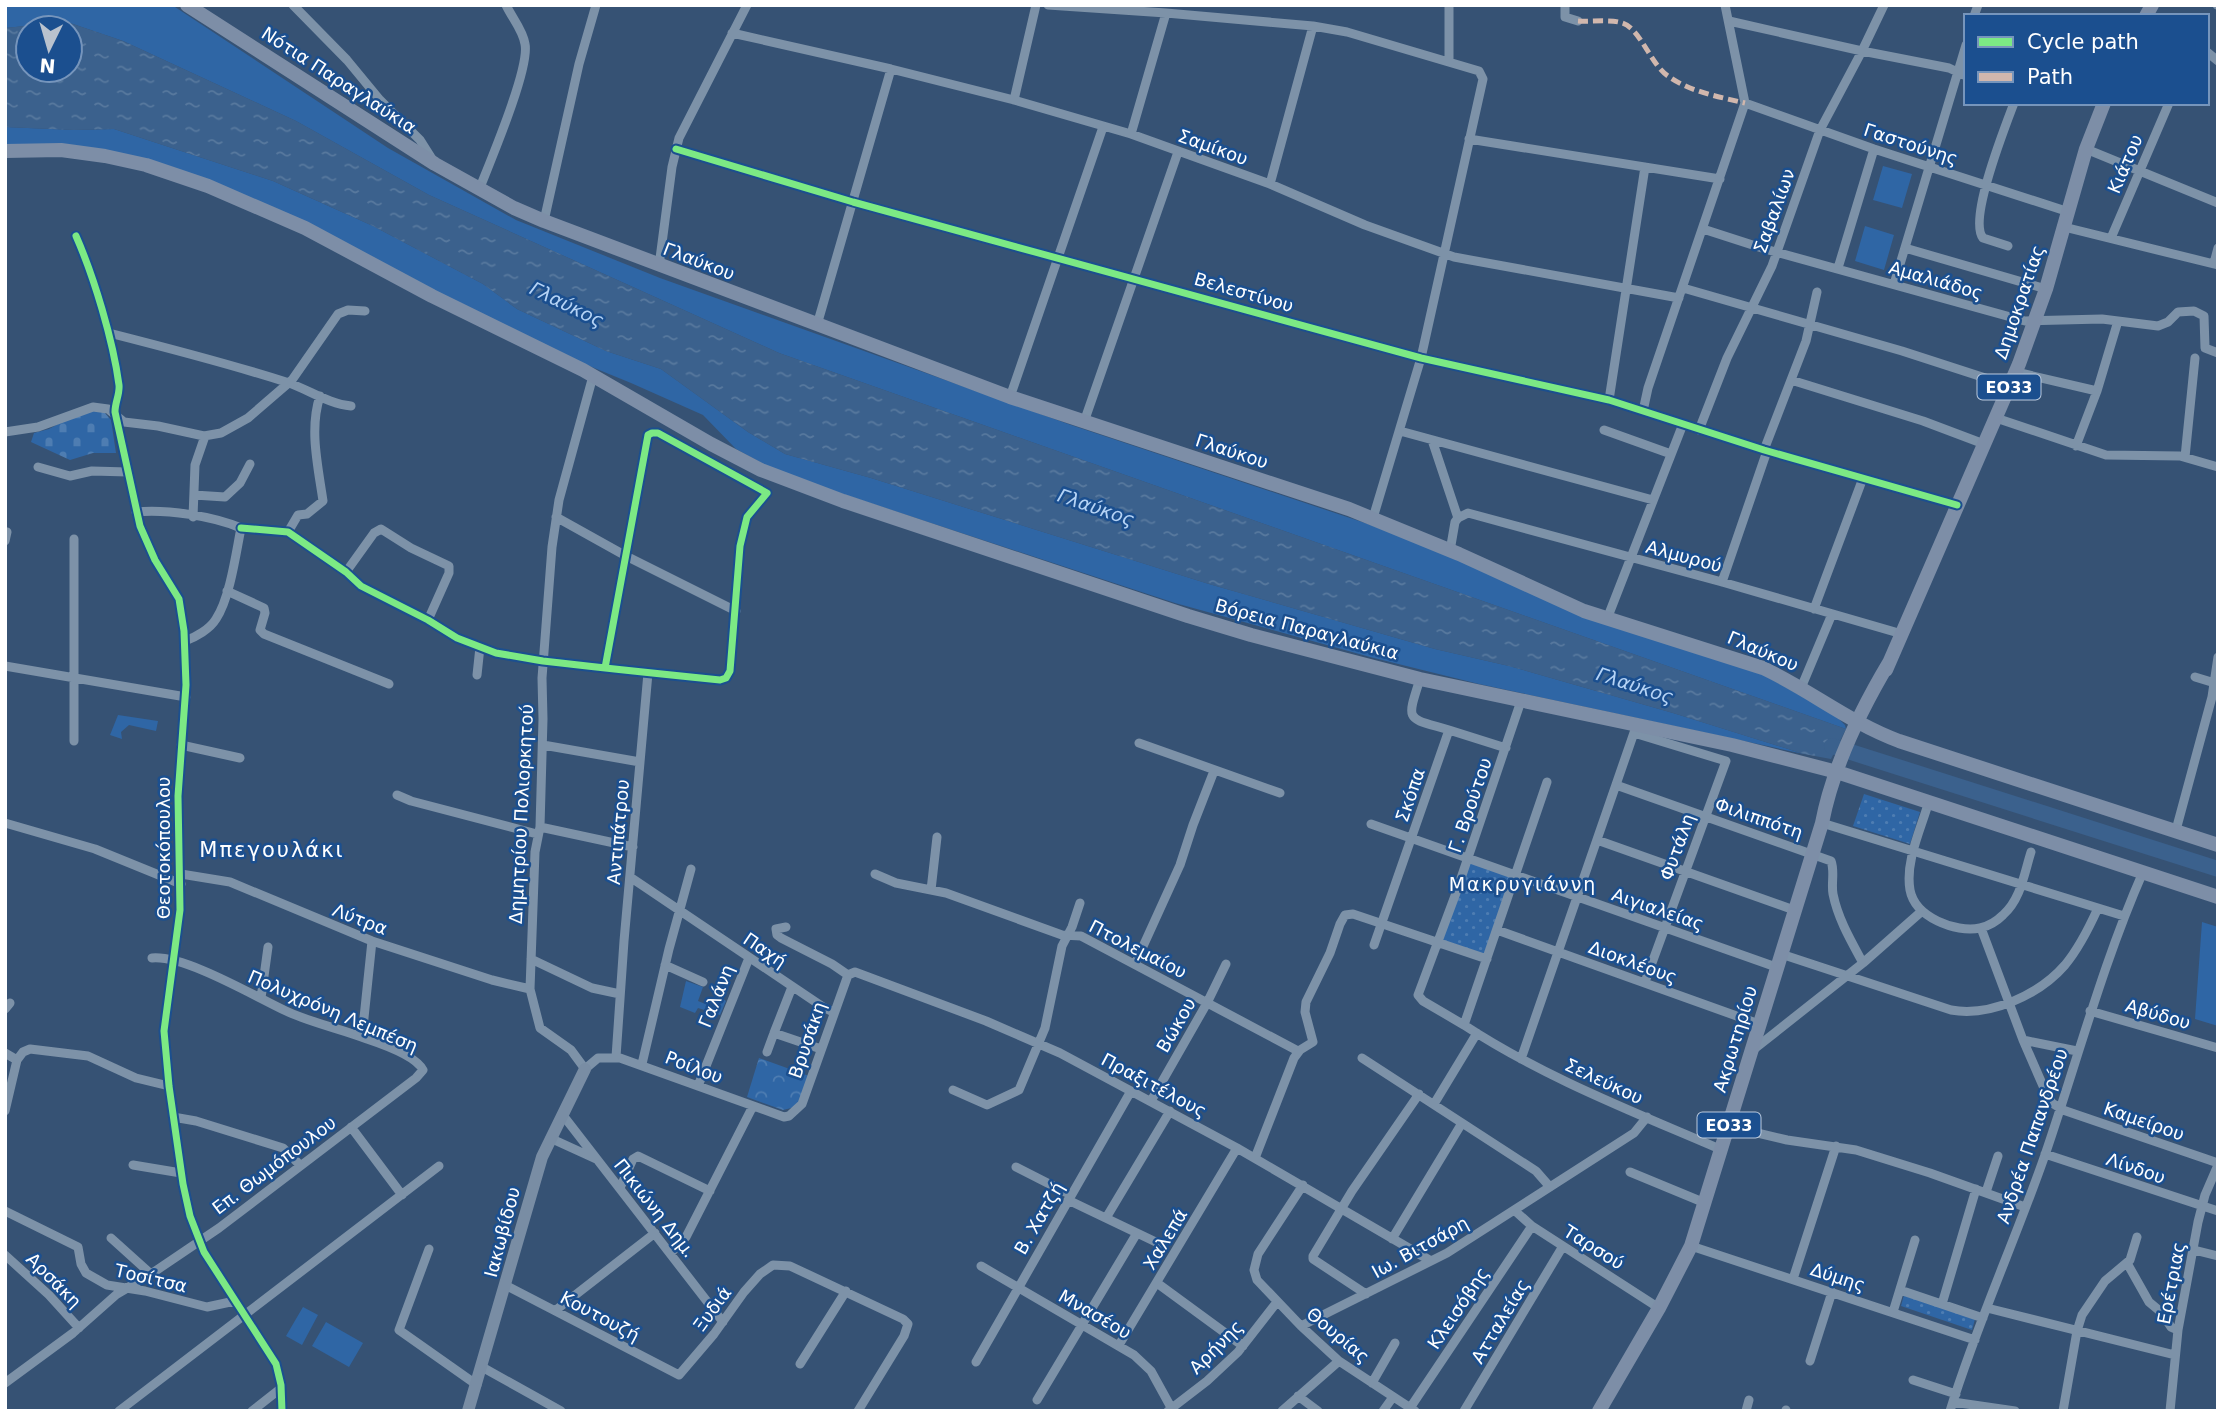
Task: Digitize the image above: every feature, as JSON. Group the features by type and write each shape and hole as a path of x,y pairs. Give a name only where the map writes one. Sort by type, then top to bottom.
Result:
{"main road":[{"name":"Νότια Παραγλαύκια","path":"187,5 435,164"},
{"name":"Δημοκρατίας","path":"1859,729 2016,372 2046,289 2086,149 2103,105"},
{"name":"Βόρεια Παραγλαύκια","path":"5,151 61,150 106,156 146,165 240,199 305,228 453,307 593,376 771,475 843,501 1188,616 1332,657 1635,729 1732,745 1843,769"},
{"name":"Γλαύκου","path":"435,164 479,190 544,221 659,266 1010,397 1373,518 1565,603 1775,674 1801,688 1859,729 2218,845"},
{"name":"Ακρωτηρίου","path":"1599,1411 1659,1308 1691,1246 1822,823 1828,796 1843,769 1859,729"},
{"path":"1843,769 1929,802 2218,897"}],"street":[{"name":"Γλαύκου","path":"293,5 420,140 435,164"},
{"path":"479,190 520,80 526,56 524,38 506,5"},
{"path":"544,221 579,64 596,5"},
{"path":"659,266 679,138 747,5"},
{"path":"1014,100 1036,5"},
{"path":"1048,5 1313,26 1347,32 1479,71 1483,79 1421,358 1373,518"},
{"path":"1449,5 1449,62"},
{"path":"1565,5 1565,17 1578,21"},
{"path":"1643,411 1745,103 1725,5"},
{"name":"Σαβαλίων","path":"1699,430 1727,358 1777,251 1820,130 1863,51 1884,5"},
{"path":"1131,134 1166,13"},
{"path":"1729,21 1949,68 1962,74 1894,284"},
{"path":"1270,184 1313,26"},
{"name":"Σαμίκου","path":"732,33 1014,100 1131,134 1270,184 1365,225 1445,254 1627,288 1681,293 1751,308 1902,351 2010,386"},
{"path":"817,325 891,69"},
{"name":"Γαστούνης","path":"1745,103 1874,149 2069,212"},
{"path":"2008,246 1983,238 1978,228 1986,184 2013,105"},
{"name":"Κιάτου","path":"2111,238 2168,105"},
{"path":"1010,397 1103,127"},
{"path":"1469,139 1720,179"},
{"name":"Βελεστίνου","path":"676,149 853,202 1421,358 1609,400 1765,450 1957,505"},
{"path":"1838,268 1874,149"},
{"path":"2086,149 2218,203"},
{"path":"1084,422 1178,152"},
{"path":"1609,400 1645,167"},
{"path":"2064,227 2216,264 2218,248"},
{"name":"Αμαλιάδος","path":"1703,229 2020,320 2035,322 2102,319 2158,326 2168,322 2178,312 2198,312 2204,316 2205,348 2218,353"},
{"name":"Θεοτοκόπουλου","path":"76,236 108,333 120,389 115,401 116,417 136,512 149,548 180,603 185,641 186,697 178,796 180,910 165,1026 169,1086 181,1173 188,1209 199,1241 216,1272 274,1360 281,1379 282,1411"},
{"path":"1905,248 2046,289"},
{"path":"1722,582 1765,450 1805,343 1817,292"},
{"path":"5,432 38,427 93,407 107,408 124,422 205,436 221,433 240,423 289,383 336,317 348,310 365,311"},
{"path":"2076,446 2119,321"},
{"path":"108,333 208,358 289,383 335,403 351,406"},
{"path":"2185,457 2195,358"},
{"path":"2016,372 2097,391"},
{"name":"Δημητρίου Πολιορκητού","path":"585,1069 571,1050 540,1028 530,989 534,862 539,830 543,745 543,661 551,559 556,517 593,376"},
{"path":"1791,380 1923,421 1984,444"},
{"path":"288,532 298,515 307,514 323,500 314,430 315,410 320,396"},
{"path":"1996,418 2076,446 2116,456 2185,457 2218,467"},
{"path":"1607,619 1682,424"},
{"path":"1604,430 1671,454"},
{"path":"1400,431 1653,500"},
{"path":"136,512 160,511 229,523 242,528 288,532 365,588 480,648 543,661 648,673 720,680 726,678 730,671 740,546 747,517 767,493 658,433 648,435 605,668"},
{"path":"193,517 195,465 205,436"},
{"path":"1432,440 1458,518 1450,551"},
{"path":"194,495 225,497 240,483 250,464"},
{"path":"38,467 70,476 92,471 128,472"},
{"path":"1814,609 1863,478"},
{"name":"Αλμυρού","path":"1458,518 1468,513 1902,634"},
{"path":"556,517 625,556 736,611"},
{"path":"185,641 215,621 227,591 242,528"},
{"path":"346,572 374,533 381,528 411,548 449,566 449,573 428,620"},
{"path":"74,539 74,741"},
{"path":"227,591 264,608 260,630 264,634 389,684"},
{"path":"1801,688 1832,614"},
{"path":"477,675 480,648"},
{"path":"2176,830 2216,683 2218,657"},
{"path":"5,666 186,697"},
{"name":"Αντιπάτρου","path":"617,1057 620,993 648,673"},
{"path":"2194,677 2216,683"},
{"path":"1420,679 1410,710 1415,719 1506,748"},
{"name":"Γ. Βρούτου","path":"1419,998 1521,701"},
{"path":"1521,1059 1635,729"},
{"name":"Φυτάλη","path":"1635,729 1726,761 1644,982"},
{"name":"Σκόπα","path":"1374,945 1449,730"},
{"path":"1139,743 1280,793"},
{"path":"181,745 240,758"},
{"path":"543,745 640,762"},
{"path":"1135,964 1180,865 1214,771"},
{"path":"1464,1025 1548,782"},
{"name":"Φιλιππότη","path":"1616,785 1812,853"},
{"path":"397,795 411,802 633,847"},
{"path":"1929,802 1914,852 1910,891 1922,911 1954,927 1981,928 2006,913 2014,902 2031,852"},
{"name":"Λύτρα","path":"5,823 95,849 181,879 216,878 239,884 372,941 492,980 530,989"},
{"path":"1822,823 2124,916"},
{"name":"Αιγιαλείας","path":"1371,824 1664,928 1779,960 1847,975 1956,1011 1983,1010 2008,1003 2043,985 2065,965 2086,934 2098,908"},
{"path":"931,890 937,837"},
{"path":"1597,840 1794,910"},
{"path":"1812,853 1833,862 1834,898 1846,931 1863,963"},
{"path":"642,1064 691,869"},
{"name":"Ανδρέα Παπανδρέου","path":"1953,1402 2045,1154 2090,1011 2124,916 2143,872"},
{"name":"Πτολεμαίου","path":"875,874 890,882 946,893 1068,936 1082,936 1298,1051"},
{"name":"Παχή","path":"630,877 792,987 834,1012"},
{"path":"953,1090 987,1105 1017,1092 1048,1019 1062,946 1080,902"},
{"path":"1750,1054 1863,963 1922,911"},
{"path":"1255,1158 1273,1107 1298,1051 1312,1042 1305,1005 1331,953 1341,921 1346,914 1382,923 1487,959"},
{"path":"786,927 776,929 780,938 848,975"},
{"path":"1981,928 2008,1003 2049,1100 2060,1108"},
{"name":"Διοκλέους","path":"1497,930 1759,1024"},
{"path":"362,1037 372,941"},
{"path":"261,998 268,947"},
{"name":"Πολυχρόνη Λεμπέση","path":"152,958 174,959 287,1012 362,1037 404,1055 422,1067"},
{"name":"Γαλάνη","path":"698,1086 749,958"},
{"path":"531,959 592,988 620,993"},
{"name":"Βώκου","path":"1151,1101 1226,964"},
{"path":"665,965 703,982"},
{"name":"Πραξιτέλους","path":"848,975 855,972 870,977 1039,1044 1237,1148 1431,1261"},
{"name":"Βρυσάκη","path":"794,1114 802,1104 848,975"},
{"path":"767,1052 792,987"},
{"name":"Σελεύκου","path":"1419,998 1521,1059 1722,1150"},
{"name":"Αβύδου","path":"2090,1011 2218,1048"},
{"path":"774,1033 821,1049"},
{"path":"1434,1104 1477,1033"},
{"path":"2023,1040 2077,1051"},
{"path":"5,1111 17,1060 23,1052 33,1048 86,1055 136,1078 169,1086"},
{"path":"5,1053 17,1060"},
{"path":"585,1069 598,1058 617,1057"},
{"name":"Ροίλου","path":"617,1057 784,1116 794,1114"},
{"path":"1362,1058 1536,1171 1550,1187"},
{"name":"Επ. Θωμόπουλου","path":"5,1383 79,1328 125,1289 199,1241 416,1078 422,1067"},
{"name":"Ιακωβίδου","path":"468,1411 536,1172 585,1069"},
{"name":"Β. Χατζή","path":"976,1362 1131,1091"},
{"path":"1366,1294 1313,1259 1314,1254 1341,1208 1419,1094"},
{"path":"671,1253 686,1237 753,1106"},
{"name":"Καμείρου","path":"2060,1108 2218,1164"},
{"path":"1106,1218 1170,1111"},
{"name":"Πικιώνη Δημ.","path":"562,1114 723,1322"},
{"path":"173,1117 196,1121 283,1148 300,1165"},
{"name":"Ιω. Βιτσάρη","path":"1301,1326 1431,1261 1634,1133 1647,1117"},
{"name":"Ιω. Βιτσάρη","path":"1392,1238 1462,1123"},
{"path":"1728,1126 1780,1139 1836,1146 1889,1159 2025,1207"},
{"path":"351,1127 402,1195"},
{"path":"550,1138 598,1160"},
{"path":"1793,1279 1836,1146"},
{"name":"Χαλεπά","path":"1119,1345 1237,1148"},
{"name":"Λίνδου","path":"2045,1154 2218,1211"},
{"path":"620,1188 638,1156 710,1191"},
{"path":"1942,1304 1981,1191 1998,1156"},
{"name":"Ερέτριας","path":"2171,1411 2178,1330 2202,1206 2218,1164"},
{"path":"133,1165 181,1173"},
{"path":"119,1411 132,1407 245,1315 439,1166"},
{"path":"1016,1167 1106,1218 1160,1244"},
{"path":"1630,1172 1705,1203"},
{"name":"Θουρίας","path":"1303,1185 1258,1254 1254,1270 1257,1280 1339,1361 1413,1409"},
{"name":"Ταρσού","path":"1514,1210 1563,1247 1659,1308"},
{"name":"Τοσίτσα","path":"5,1211 78,1247 81,1264 86,1272 107,1285 145,1291 207,1307 235,1301"},
{"name":"Κλεισόβης","path":"1413,1409 1532,1226"},
{"path":"556,1310 655,1233"},
{"path":"1037,1400 1137,1233"},
{"path":"2063,1411 2077,1331 2083,1312 2112,1274 2131,1258 2137,1237"},
{"path":"111,1238 151,1274"},
{"path":"1893,1312 1915,1240"},
{"name":"Δύμης","path":"1691,1246 1975,1340"},
{"name":"Ατταλείας","path":"1464,1411 1563,1247"},
{"path":"429,1249 399,1330 477,1385"},
{"path":"2194,1250 2218,1256"},
{"name":"Αρσάκη","path":"5,1255 79,1328"},
{"path":"2127,1263 2149,1302 2178,1330"},
{"name":"Ξυδιά","path":"680,1375 768,1266 790,1266 846,1291"},
{"name":"Μνασέου","path":"981,1266 1119,1345 1144,1364 1156,1380 1171,1410"},
{"path":"1157,1283 1243,1346"},
{"name":"Κουτουζή","path":"505,1285 680,1375"},
{"path":"1900,1290 1983,1318"},
{"path":"800,1364 846,1291 903,1319 908,1324 906,1333 858,1411"},
{"path":"1810,1361 1832,1292"},
{"name":"Αρήνης","path":"1171,1410 1207,1381 1243,1346 1277,1302"},
{"path":"1987,1308 2175,1355"},
{"path":"1371,1382 1395,1343"},
{"path":"1282,1411 1339,1361"},
{"path":"482,1367 561,1411"},
{"path":"1913,1380 1953,1402 2015,1411"},
{"path":"253,1411 281,1389"},
{"path":"1298,1396 1318,1411"},
{"path":"1383,1411 1393,1397"},
{"path":"1746,1411 1749,1400"}],"green space":[{"path":"5,5 172,5 388,148 516,220 660,278 1071,425 1368,524 1764,675 1835,715 1846,729 779,353 429,195 296,121 123,41 84,28 84,14 14,14 14,27 5,28"},
{"path":"5,127 114,129 273,181 373,226 483,284 517,309 606,351 661,369 748,432 785,454 871,478 1209,584 1435,649 1509,666 1804,754 1479,684 1370,657 1175,603 806,482 769,467 736,449 703,415 560,354 437,293 328,234 126,159 5,148"},
{"path":"1883,166 1912,174 1902,208 1873,200"},
{"path":"1865,226 1894,235 1884,270 1855,261"},
{"path":"92,411 104,412 111,420 116,453 93,453 70,460 31,442 34,433"},
{"path":"118,715 158,721 156,731 129,725 121,732 122,739 110,735"},
{"path":"1864,794 1920,812 1910,844 1853,826"},
{"path":"1468,859 1516,875 1487,959 1438,942"},
{"path":"2202,922 2218,927 2218,1026 2195,1019"},
{"path":"686,981 703,987 698,1001 718,1009 723,999 726,1001 720,1015 698,1008 695,1013 680,1007"},
{"path":"759,1058 809,1076 795,1107 783,1110 747,1097"},
{"path":"1904,1295 1975,1319 1972,1330 1901,1306"},
{"path":"303,1307 318,1315 302,1345 286,1336"},
{"path":"326,1322 363,1343 349,1367 312,1346"}],"water":[{"path":"14,27 14,84 84,84 84,28 123,41 296,121 429,195 779,353 1846,729 1831,759 1804,754 1509,666 1435,649 1209,584 871,478 785,454 748,432 661,369 606,351 517,309 483,284 373,226 273,181 114,129 5,127 5,28"}],"waterway":[{"name":"Γλαύκος","path":"1832,746 2218,869"}],"marked path":[{"path":"1578,21 1622,23 1640,39 1662,71 1677,82 1695,90 1745,103"}],"cycle path":[{"path":"676,149 853,202 1421,358 1609,400 1764,450 1957,505"},
{"path":"76,236 108,329 119,385 115,412 140,526 155,560 179,599 184,631 186,685 178,796 180,910 164,1031 183,1184 190,1216 204,1252 276,1364 281,1385 282,1411"},
{"path":"241,528 288,532 346,572 361,586 457,638 496,653 609,669 720,680 726,678 730,671 740,546 747,517 767,493 658,433 648,435 605,668"}],"district":[{"name":"Μπεγουλάκι","path":"272,850"},
{"name":"Μακρυγιάννη","path":"1523,884"}]}
